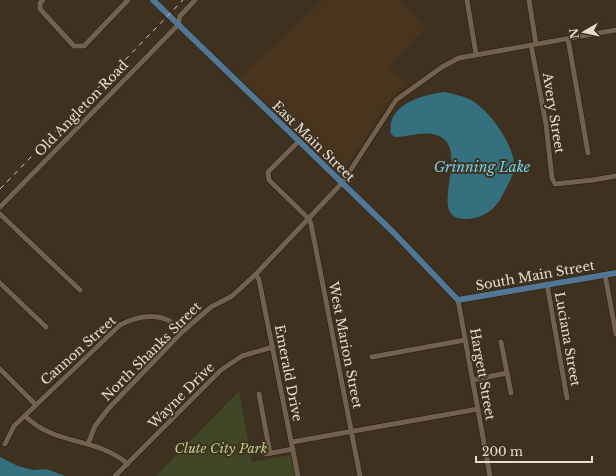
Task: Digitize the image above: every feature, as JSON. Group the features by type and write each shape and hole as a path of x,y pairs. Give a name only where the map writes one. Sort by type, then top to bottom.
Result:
{"main road":[{"name":"East Main Street","path":"152,0 428,267 458,300"},
{"name":"South Main Street","path":"458,300 616,273"}],"street":[{"path":"43,0 40,3 40,9 74,46 79,47 84,46 128,0"},
{"name":"Old Angleton Road","path":"0,207 178,25 180,16 195,0"},
{"path":"467,0 476,54"},
{"name":"Avery Street","path":"529,0 552,178 555,184 616,176"},
{"name":"North Shanks Street","path":"88,444 94,426 108,409 182,332 211,307 232,296 256,274 342,183 396,100 459,58 616,30"},
{"path":"568,39 588,153"},
{"path":"298,142 270,169 268,175 269,180 309,219"},
{"path":"0,214 80,290"},
{"name":"West Marion Street","path":"309,219 360,476"},
{"name":"Emerald Drive","path":"256,274 259,280 273,347 298,476"},
{"path":"605,275 616,334"},
{"path":"0,283 46,327"},
{"name":"Luciana Street","path":"547,284 567,398"},
{"name":"Hargett Street","path":"458,300 490,476"},
{"name":"Cannon Street","path":"5,444 10,431 35,404 120,325 130,319 147,315 156,316 172,323 182,332"},
{"path":"372,358 465,340"},
{"path":"501,342 511,393"},
{"name":"Wayne Drive","path":"115,476 228,365 250,353 273,347"},
{"path":"0,369 35,404"},
{"path":"472,380 507,373"},
{"path":"259,394 268,453 293,449"},
{"path":"292,442 478,409"},
{"path":"24,416 36,426 52,434 109,450 128,464"}],"shaded area":[{"path":"323,0 399,0 426,27 388,66 407,84 387,102 368,134 343,170 336,169 240,78"}],"green space":[{"name":"Clute City Park","path":"239,391 252,462 291,455 295,476 156,476"}],"water":[{"name":"Grinning Lake","path":"445,92 471,100 485,111 504,136 509,146 514,163 511,179 497,204 493,209 483,215 472,219 453,216 448,207 451,151 445,140 432,134 395,137 391,134 391,124 394,115 400,108 416,99"},
{"path":"0,457 18,466 33,470 46,469 65,476 0,476"}],"railway":[{"path":"0,189 183,0"}]}
